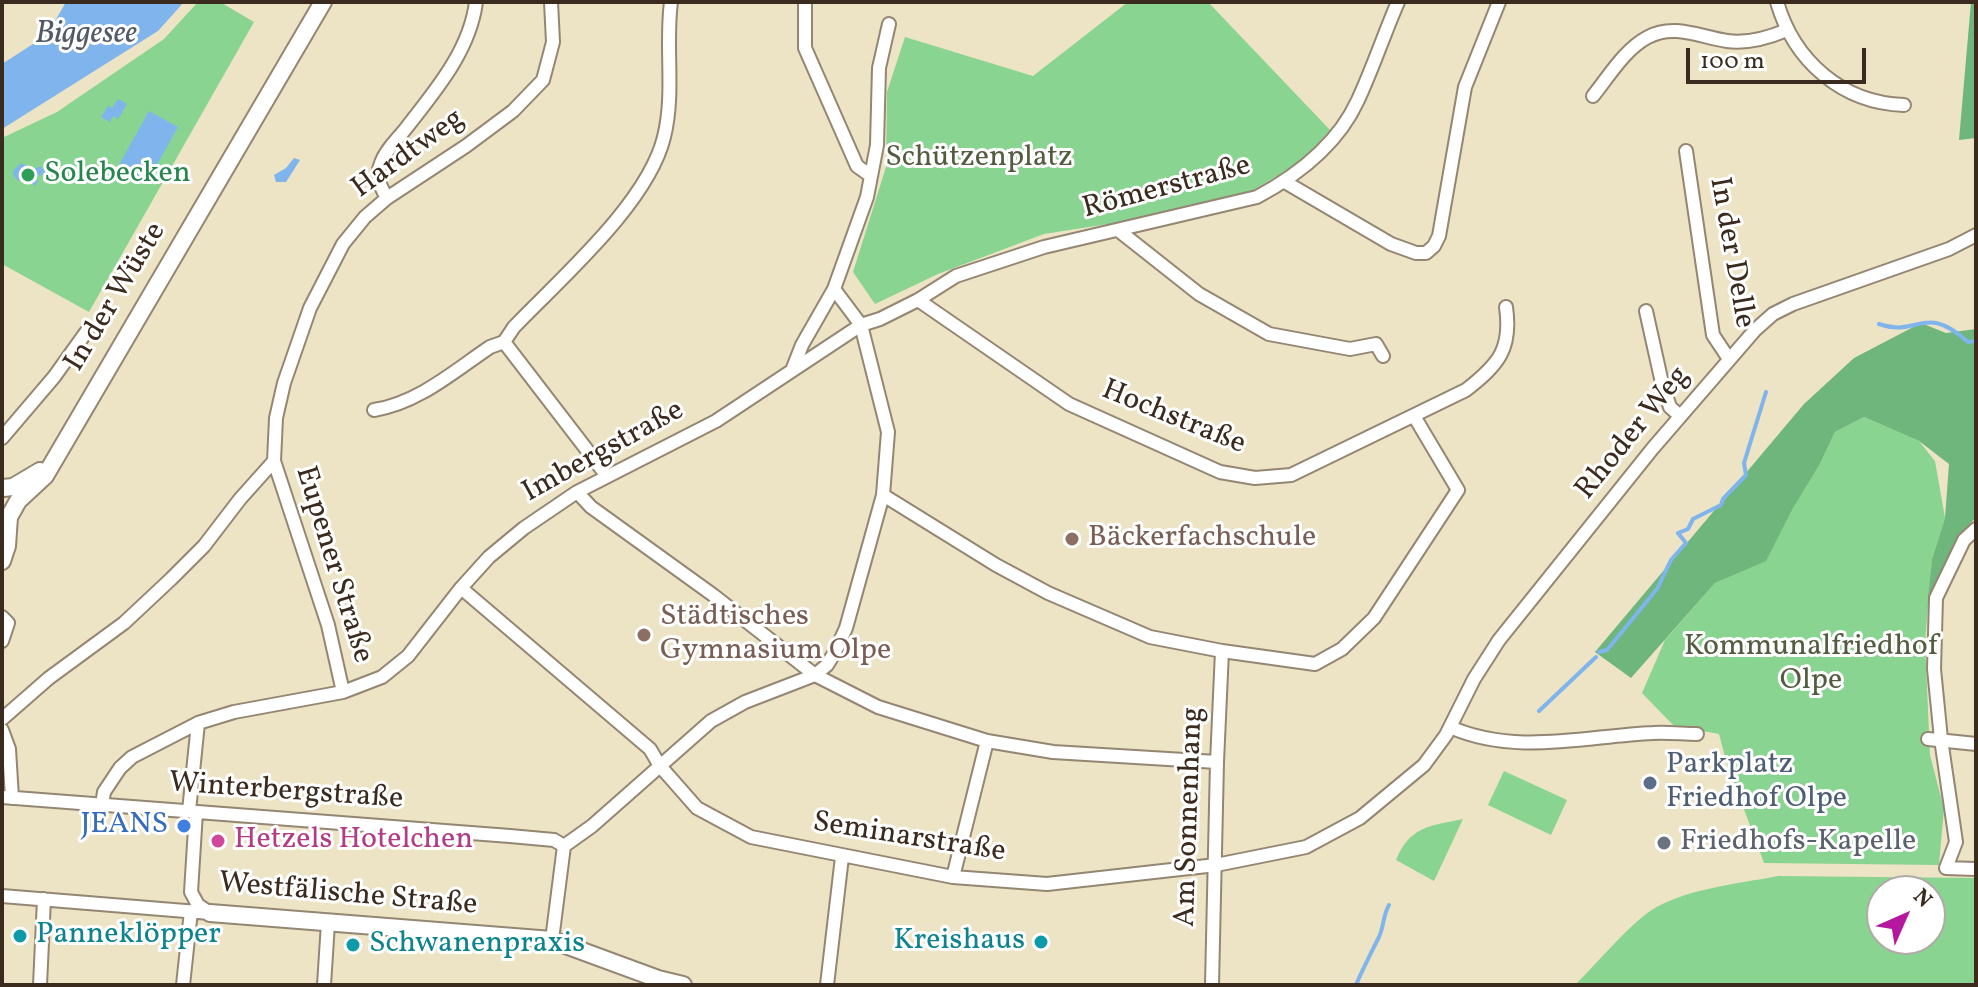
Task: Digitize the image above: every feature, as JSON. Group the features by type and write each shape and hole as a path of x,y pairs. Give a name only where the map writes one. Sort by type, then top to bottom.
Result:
{"main road":[{"name":"In der Wüste","path":"8,517 18,501 45,476 323,2"},
{"name":"In der Wüste","path":"3,487 13,487 30,480 55,456"},
{"path":"2,561 7,546 11,496 3,487"},
{"name":"Westfälische Straße","path":"210,913 552,940 658,979 683,985"}],"street":[{"path":"387,198 379,183 379,166 388,149 447,74 473,22 476,2"},
{"name":"Hardtweg","path":"273,457 284,383 310,308 343,244 365,217 387,198 501,120 543,80 553,42 551,2"},
{"path":"374,410 397,406 418,396 490,347 504,342 514,327 631,201 654,164 664,139 669,113 671,2"},
{"path":"805,2 805,48 857,166 871,176"},
{"name":"Römerstraße","path":"861,325 918,300 956,276 1044,247 1257,197 1285,182 1324,147 1357,102 1398,2"},
{"path":"1285,182 1391,244 1416,253 1426,253 1439,236 1465,87 1499,2"},
{"path":"1777,2 1787,30 1812,65 1842,88 1872,102 1904,105"},
{"path":"792,369 834,289 867,197 877,145 879,68 889,24"},
{"path":"1593,96 1631,50 1645,38 1660,32 1688,32 1738,42 1787,30"},
{"name":"In der Delle","path":"1686,151 1713,335 1729,359"},
{"path":"1118,230 1199,294 1269,334 1350,349 1376,344 1383,356"},
{"name":"Rhoder Weg","path":"1418,771 1439,747 1474,679 1499,640 1680,416 1755,330 1773,314 1793,304 1949,249 1976,235"},
{"path":"552,940 564,846 592,826 711,721 745,702 815,675 827,665 846,628 883,495 888,432 861,325 834,289"},
{"name":"Hochstraße","path":"918,300 1069,404 1220,472 1255,478 1291,475 1466,390 1485,375 1499,357 1510,331 1506,307"},
{"path":"1646,311 1662,383 1670,407 1680,416"},
{"name":"Imbergstraße","path":"102,805 104,792 120,768 132,757 198,723 234,712 343,692 382,677 408,656 461,588 511,538 577,492 716,421 861,325"},
{"path":"2,438 54,377 87,331"},
{"path":"504,342 607,476"},
{"path":"883,495 996,565 1048,593 1150,637 1315,664 1342,649 1374,618 1458,490 1414,416"},
{"path":"2,719 49,678 124,623 171,579 204,546 273,457"},
{"name":"Eupener Straße","path":"273,457 328,625 343,692"},
{"path":"577,492 591,507 713,595 815,675 878,707 987,741 1053,752 1217,762"},
{"path":"1976,529 1964,540 1936,598 1934,669 1934,739 1956,842 1946,868 1976,869"},
{"name":"Seminarstraße","path":"461,588 650,749 660,766 697,808 751,837 842,857 953,877 1047,884 1216,865 1306,847 1360,818 1418,771"},
{"path":"2,617 8,623 2,641"},
{"name":"Am Sonnenhang","path":"1212,985 1222,651"},
{"path":"198,723 191,892 198,905 210,913"},
{"path":"1450,727 1534,744 1655,732 1697,734"},
{"path":"2,730 9,749 7,797"},
{"path":"1934,739 1976,744"},
{"path":"953,877 987,741"},
{"name":"Winterbergstraße","path":"7,797 510,836 554,840 564,846"},
{"path":"827,985 842,857"},
{"path":"171,910 184,903 191,892"},
{"name":"Westfälische Straße","path":"2,896 210,913"},
{"path":"40,985 44,899"},
{"path":"183,985 191,911"},
{"path":"324,985 328,923"}],"green space":[{"path":"198,2 220,2 254,22 89,312 2,264 2,138 57,112 164,39"},
{"name":"Schützenplatz","path":"1128,2 1208,2 1330,130 1303,160 1252,191 1147,218 1044,234 938,274 875,304 853,272 886,167 887,92 905,37 1033,76"},
{"path":"1971,2 1976,2 1976,138 1959,140"},
{"path":"1921,323 1946,333 1976,329 1976,517 1957,539 1928,599 1932,559 1945,518 1949,464 1919,441 1864,417 1835,432 1766,561 1715,583 1631,678 1595,652 1804,404 1854,358"},
{"name":"Kommunalfriedhof Olpe","path":"1864,417 1919,441 1935,461 1945,518 1932,559 1925,642 1930,755 1944,809 1939,865 1764,863 1719,734 1674,726 1642,693 1665,640 1715,583 1766,560 1835,432"},
{"path":"1504,771 1567,800 1551,835 1488,805"},
{"path":"1463,819 1434,881 1396,860 1408,840 1422,829"},
{"path":"1778,876 1866,877 1866,955 1946,955 1946,878 1976,878 1976,985 1575,985 1646,914 1675,899"}],"water":[{"name":"Biggesee","path":"66,2 184,2 158,31 2,129 2,64 47,35"},
{"path":"118,99 127,104 118,119 113,116 110,122 101,117 108,106 112,108"},
{"path":"149,111 178,127 148,181 119,165"},
{"path":"294,158 300,160 286,182 276,182 274,175 286,168"},
{"name":"Solebecken","path":"21,163 33,170 40,166 45,171 42,175 34,176 38,181 35,186 14,177 13,171"}],"waterway":[{"path":"1879,324 1904,327 1931,322 1953,330 1968,342 1976,341"},
{"path":"1599,652 1607,650 1657,589 1671,560 1686,543 1678,533 1688,529 1693,519 1721,505 1746,475 1744,463 1766,392"},
{"path":"1539,711 1596,657"},
{"path":"1356,985 1379,937 1389,905"}],"place":[{"name":"Solebecken","path":"28,175"},
{"name":"Bäckerfachschule","path":"1072,539"},
{"name":"Städtisches Gymnasium Olpe","path":"644,635"},
{"name":"Parkplatz Friedhof Olpe","path":"1650,783"},
{"name":"JEANS","path":"184,826"},
{"name":"Hetzels Hotelchen","path":"218,841"},
{"name":"Friedhofs-Kapelle","path":"1664,843"},
{"name":"Panneklöpper","path":"20,936"},
{"name":"Kreishaus","path":"1041,942"},
{"name":"Schwanenpraxis","path":"353,945"}]}
